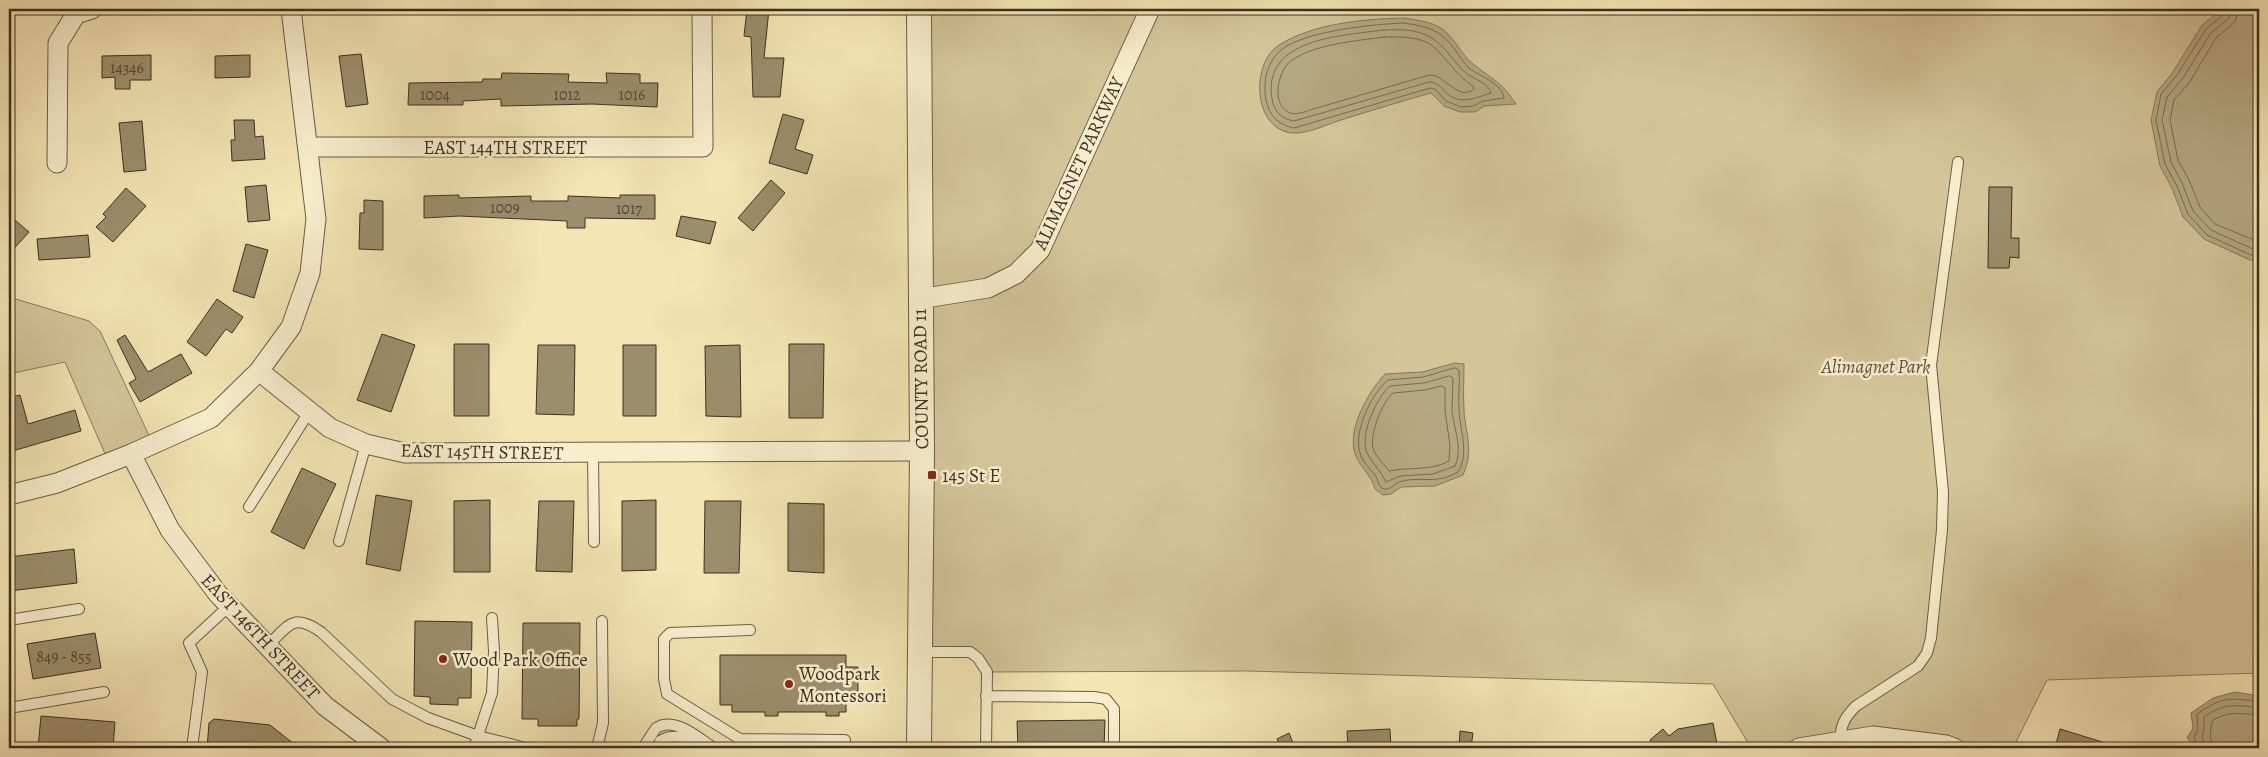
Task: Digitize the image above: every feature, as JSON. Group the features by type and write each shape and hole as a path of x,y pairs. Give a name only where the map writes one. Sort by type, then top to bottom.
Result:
{"street":[{"path":"57,163 58,43 76,14 92,9"},
{"path":"9,495 57,483 131,454 211,418 259,371 291,327 310,273 316,219 291,9"},
{"name":"EAST 144TH STREET","path":"308,147 703,147 702,9"},
{"name":"COUNTY ROAD 11","path":"919,9 919,300 922,451 919,748"},
{"name":"ALIMAGNET PARKWAY","path":"919,300 988,288 1016,274 1040,250 1150,9"},
{"name":"EAST 145TH STREET","path":"259,371 330,428 366,444 405,453 922,451"},
{"name":"EAST 146TH STREET","path":"131,454 170,530 228,606 325,706 381,748"},
{"path":"1799,748 1873,736 1946,745 1954,748"}],"lane":[{"path":"1840,741 1841,724 1848,714 1856,706 1918,666 1927,653 1931,638 1942,530 1943,492 1931,365 1958,162"},
{"path":"249,507 309,412"},
{"path":"339,541 366,444"},
{"path":"594,452 594,542"},
{"path":"192,748 202,672 188,643 228,606"},
{"path":"9,620 79,609"},
{"path":"474,748 492,693 494,651 492,618"},
{"path":"267,646 292,623 299,621 308,623 321,632 392,699 428,718 478,736 526,748"},
{"path":"597,748 603,723 602,621"},
{"path":"750,630 670,634 664,639 664,679 667,694 738,744 845,740"},
{"path":"921,652 970,652 978,658 986,672 986,748"},
{"path":"9,708 104,692"},
{"path":"986,696 1094,697 1106,699 1114,709 1114,748"},
{"path":"643,748 651,732 661,724 675,725 685,729 710,746"},
{"path":"658,748 660,741 677,736 710,746"}],"green space":[{"name":"Alimagnet Park","path":"919,9 2259,9 2259,673 2047,680 2013,748 1954,748 1873,736 1799,748 1751,748 1713,684 1247,671 987,672 978,658 921,652"},
{"path":"9,297 89,321 100,331 153,444 109,463 65,362 9,374"}],"water":[{"path":"2223,9 2259,9 2259,261 2250,260 2204,239 2183,217 2172,188 2160,166 2151,120 2157,92 2173,72 2202,25"},
{"path":"1404,18 1431,23 1445,31 1469,60 1501,85 1516,104 1484,106 1475,112 1460,112 1444,106 1431,93 1305,132 1292,133 1279,129 1269,120 1263,108 1260,95 1260,80 1263,66 1270,54 1279,45 1324,27 1357,21"},
{"path":"1455,363 1464,364 1464,411 1469,451 1463,475 1435,486 1401,487 1391,494 1383,495 1375,489 1358,460 1353,446 1360,412 1372,390 1385,374 1422,372"},
{"path":"2235,692 2259,696 2259,748 2196,748 2187,738 2193,728 2191,713 2213,698"}],"building":[{"path":"747,9 769,9 764,58 784,58 780,97 753,97 751,37 744,36"},
{"path":"361,54 368,104 346,107 339,56"},
{"path":"151,55 151,80 130,80 130,89 115,89 115,77 102,78 102,56"},
{"path":"250,55 250,77 215,78 215,56"},
{"path":"502,73 569,74 568,82 607,83 606,73 640,74 640,83 658,83 657,107 592,104 501,106 501,99 463,101 463,105 408,105 409,83 482,82 483,79 501,79"},
{"path":"783,114 804,120 795,149 813,155 807,174 769,163"},
{"path":"234,120 254,120 255,137 263,136 265,159 232,161 231,140 235,140"},
{"path":"142,121 146,170 124,172 119,123"},
{"path":"771,180 785,193 753,231 738,218"},
{"path":"266,185 270,220 248,222 245,187"},
{"path":"1989,187 2012,187 2011,238 2019,238 2019,258 2010,257 2009,268 1988,268"},
{"path":"126,188 146,206 113,242 96,227 106,217 103,214"},
{"path":"459,195 459,198 531,196 531,201 568,201 568,196 620,198 620,195 655,195 655,219 585,218 585,228 567,228 567,221 459,216 424,218 424,196"},
{"path":"364,200 383,201 383,250 359,249 360,213 364,213"},
{"path":"9,215 29,232 9,254"},
{"path":"681,216 716,222 710,244 676,236"},
{"path":"88,235 90,257 39,260 37,239"},
{"path":"246,244 268,250 254,298 233,291"},
{"path":"217,299 243,317 232,333 226,329 206,356 187,342"},
{"path":"382,334 415,345 391,412 357,400"},
{"path":"125,335 148,372 181,354 192,373 140,402 129,383 136,379 117,340"},
{"path":"454,344 489,344 489,416 454,416"},
{"path":"789,344 824,344 823,418 789,418"},
{"path":"538,345 575,345 574,415 536,414"},
{"path":"623,345 656,345 656,416 623,416"},
{"path":"740,345 741,417 706,416 705,346"},
{"path":"20,395 28,424 75,410 81,431 9,452 9,398"},
{"path":"302,468 336,484 304,549 271,532"},
{"path":"376,495 412,501 400,571 366,564"},
{"path":"490,500 490,572 454,572 454,501"},
{"path":"656,500 656,570 622,571 622,501"},
{"path":"539,501 574,501 572,572 536,571"},
{"path":"705,501 741,501 739,573 704,573"},
{"path":"788,503 824,504 824,573 788,571"},
{"path":"74,549 77,583 9,591 9,557"},
{"name":"Wood Park Office","path":"415,621 472,622 471,698 458,698 458,705 430,704 430,697 414,696"},
{"path":"523,623 580,623 579,719 577,719 577,726 538,726 538,719 522,719"},
{"path":"95,633 101,668 33,679 27,644"},
{"name":"Woodpark Montessori","path":"720,655 846,655 846,667 858,667 858,700 846,700 846,712 839,712 839,716 826,716 826,712 778,712 778,716 765,716 765,712 732,712 732,705 720,705"},
{"path":"41,716 115,722 113,748 38,748"},
{"path":"214,719 270,725 299,748 207,748 209,723"},
{"path":"1105,720 1104,748 1018,748 1017,721"},
{"path":"1713,723 1717,744 1694,748 1655,748 1650,740 1663,729 1669,736 1678,729"},
{"path":"1390,729 1391,748 1348,748 1347,731"},
{"path":"2060,729 2112,745 2112,748 2055,748"},
{"path":"1460,731 1473,733 1471,748 1459,748"},
{"path":"1289,733 1295,748 1281,748 1277,739"}],"place":[{"name":"145 St E","path":"932,475"},
{"name":"Wood Park Office","path":"443,659"},
{"name":"Woodpark Montessori","path":"789,684"}]}
